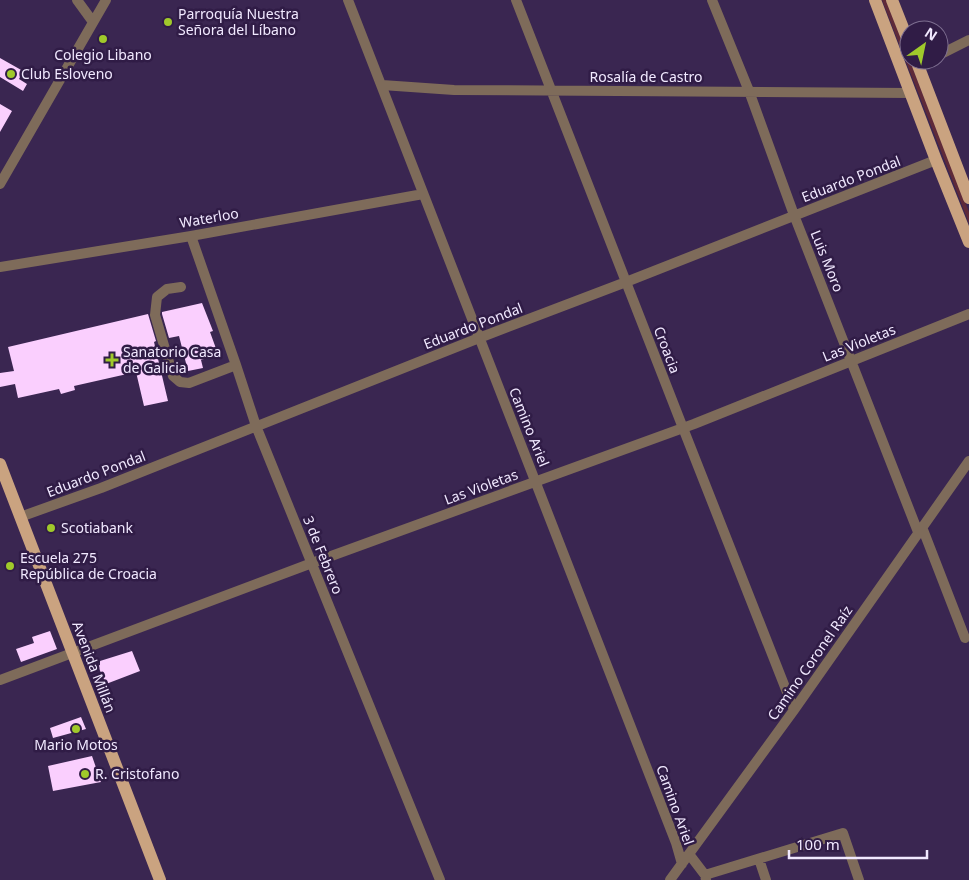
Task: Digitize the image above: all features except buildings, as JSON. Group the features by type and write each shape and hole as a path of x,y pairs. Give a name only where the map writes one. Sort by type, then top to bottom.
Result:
{"main road":[{"path":"875,0 969,242"},
{"path":"892,0 900,20"},
{"path":"924,70 969,198"},
{"name":"Avenida Millán","path":"0,464 160,880"}],"street":[{"path":"77,0 93,22"},
{"path":"0,184 106,0"},
{"name":"Camino Ariel","path":"348,0 676,843 682,864"},
{"name":"Croacia","path":"516,0 794,710"},
{"name":"Luis Moro","path":"712,0 749,91 794,215 965,638"},
{"path":"949,50 969,40"},
{"name":"Rosalía de Castro","path":"382,85 454,90 911,93"},
{"name":"Eduardo Pondal","path":"20,517 101,488 936,160"},
{"name":"Waterloo","path":"0,267 191,236 423,194"},
{"name":"3 de Febrero","path":"191,236 256,426 440,880"},
{"path":"181,287 167,290 157,297 155,315 173,376 180,382 189,383 236,365"},
{"name":"Las Violetas","path":"0,680 683,428 969,314"},
{"name":"Camino Coronel Raíz","path":"670,880 794,710 969,461"},
{"path":"689,854 706,877 843,833 859,880"},
{"path":"759,859 766,880"}],"shaded area":[{"path":"882,0 886,0 899,33 899,44"},
{"path":"909,70 913,70 969,212 969,223"}],"place":[{"name":"Parroquía Nuestra Señora del Líbano","path":"168,22"},
{"name":"Colegio Libano","path":"103,39"},
{"name":"Club Esloveno","path":"11,74"},
{"name":"Sanatorio Casa de Galicia","path":"112,360"},
{"name":"Scotiabank","path":"51,528"},
{"name":"Escuela 275 República de Croacia","path":"10,566"},
{"name":"Mario Motos","path":"76,729"},
{"name":"R. Cristofano","path":"85,774"}]}
